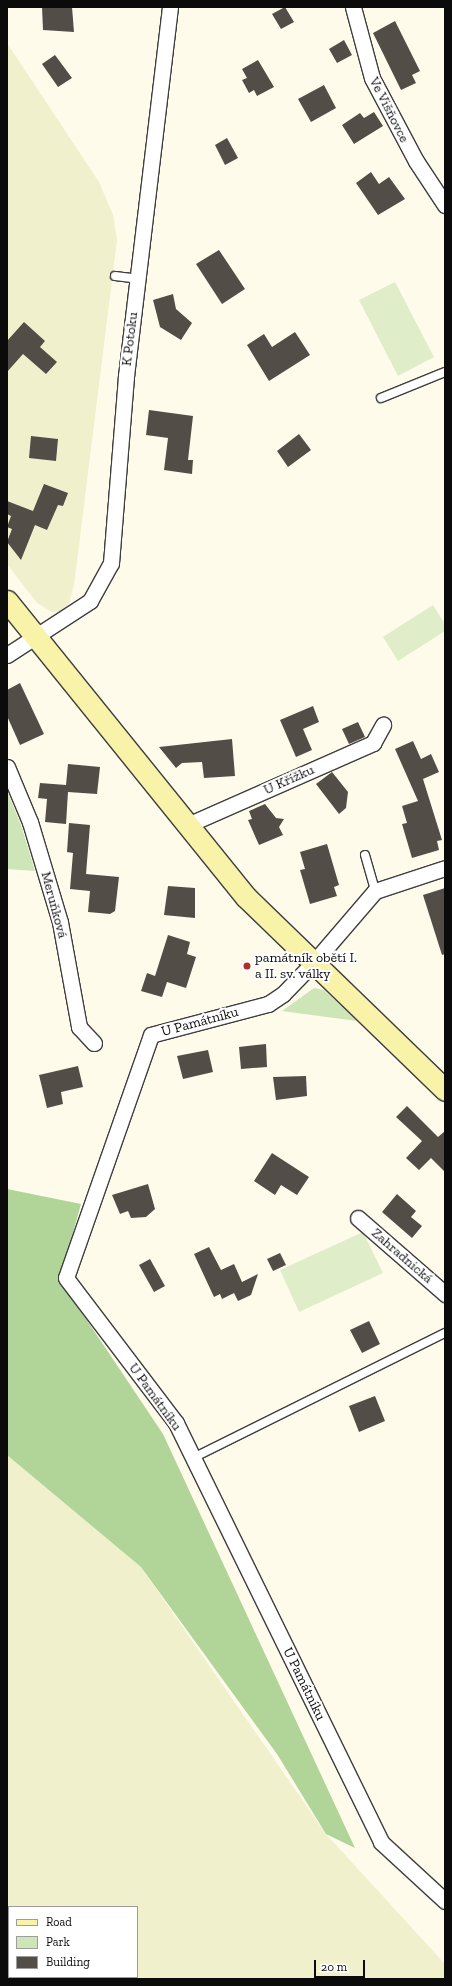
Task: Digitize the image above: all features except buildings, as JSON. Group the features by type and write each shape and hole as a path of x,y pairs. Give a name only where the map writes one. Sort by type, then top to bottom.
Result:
{"street":[{"name":"K Potoku","path":"34,635 57,626 90,601 111,563 138,279 170,7"},
{"name":"Ve Višňovce","path":"353,7 372,78 416,162 445,205"},
{"path":"7,600 185,826 246,897 445,1090"},
{"path":"7,655 34,635"},
{"name":"U Křížku","path":"185,826 373,743 383,725"},
{"name":"Meruňková","path":"7,767 30,822 60,922 79,1027 94,1044"},
{"path":"313,963 375,891 445,868"},
{"name":"U Památníku","path":"313,963 282,994 268,1004 151,1035 66,1278 176,1423 381,1842 445,1902"},
{"name":"Zahradnická","path":"358,1218 445,1294"}],"lane":[{"path":"115,276 138,279"},
{"path":"381,398 445,372"},
{"path":"365,855 375,891"},
{"path":"193,1458 445,1333"}],"green space":[{"path":"7,43 99,182 113,215 117,240 74,585 69,603 62,611 52,612 37,603 7,564"},
{"path":"395,282 434,357 398,376 359,300"},
{"path":"433,605 445,624 445,631 398,661 383,637"},
{"path":"7,791 21,825 35,871 7,869"},
{"path":"314,988 324,990 357,1021 282,1011"},
{"path":"7,1189 81,1204 60,1280 163,1434 355,1848 326,1834 277,1754 141,1567 7,1455"},
{"path":"363,1232 383,1273 299,1312 280,1270"},
{"path":"7,1455 141,1567 326,1834 445,1964 445,1979 7,1979"}],"place":[{"name":"památník obětí I. a II. sv. války","path":"247,966"}]}
